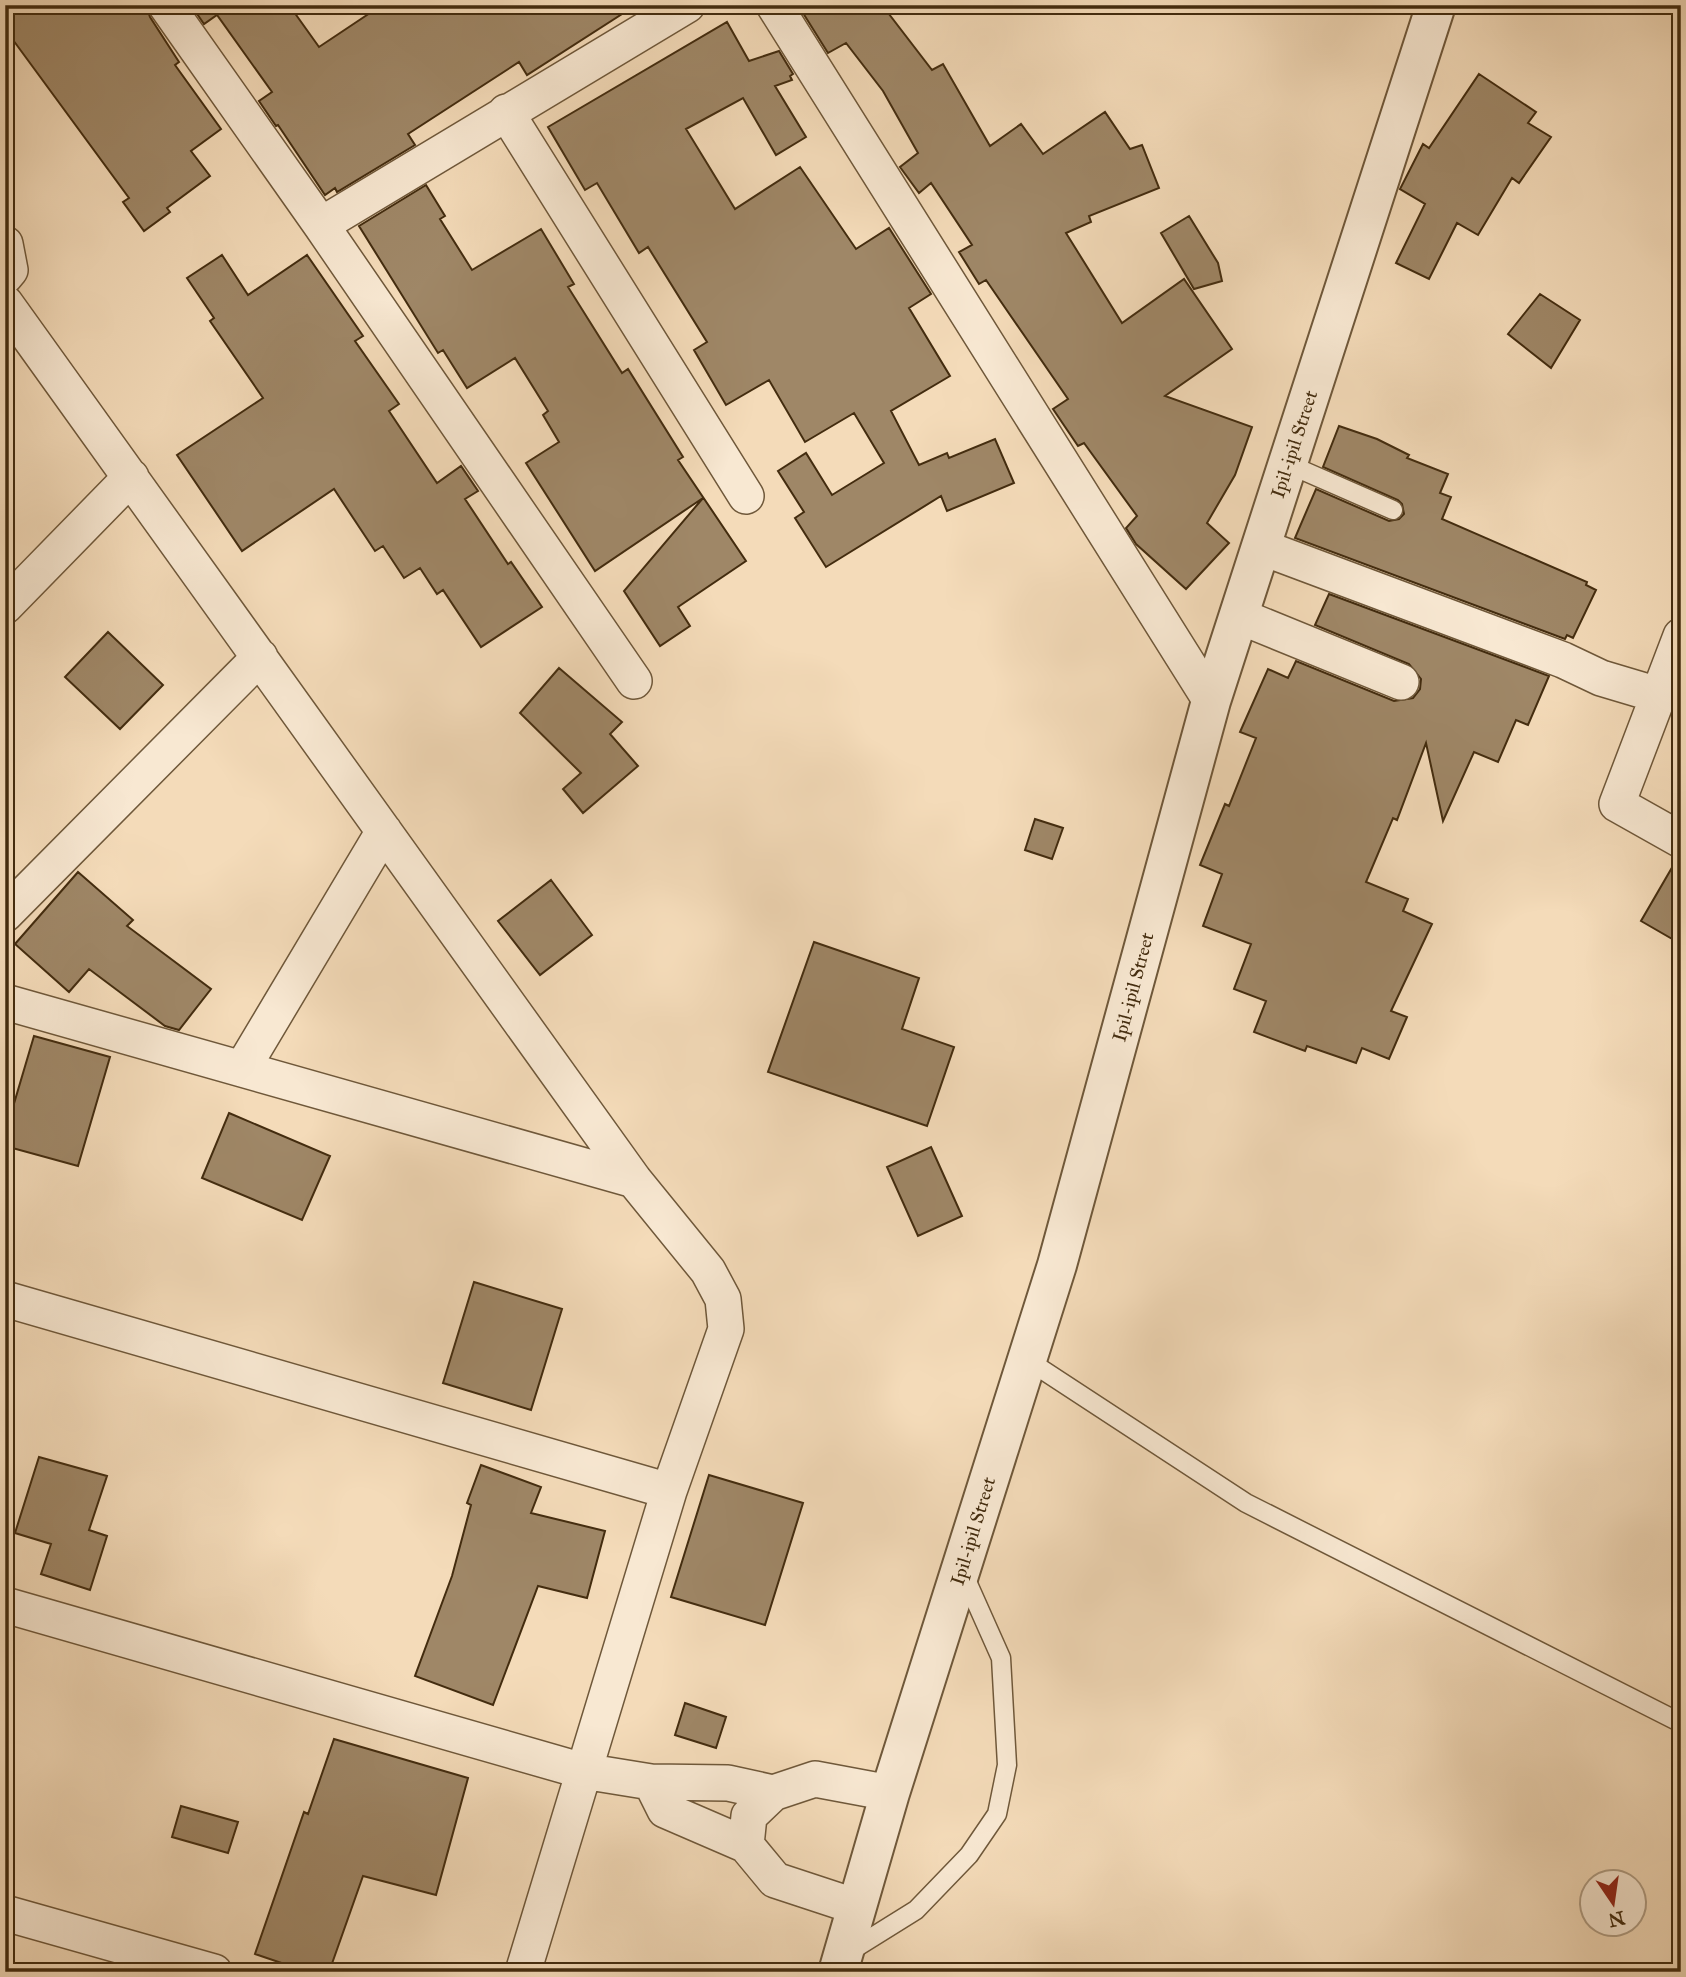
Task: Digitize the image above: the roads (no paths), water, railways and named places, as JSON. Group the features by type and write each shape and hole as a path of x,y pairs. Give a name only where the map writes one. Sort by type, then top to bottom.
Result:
{"street":[{"path":"166,5 321,225 634,681"},
{"path":"321,225 687,5"},
{"path":"774,5 1211,701"},
{"name":"Ipil-ipil Street","path":"840,1964 890,1793 1056,1265 1211,701 1436,5"},
{"path":"506,112 746,496"},
{"path":"5,244 10,270 5,276"},
{"path":"5,303 634,1180 708,1271 723,1298 726,1329 669,1491 523,1972"},
{"path":"5,606 131,477"},
{"path":"1261,547 1563,660 1601,678 1658,695"},
{"path":"1239,617 1401,682"},
{"path":"1680,641 1618,804 1681,840"},
{"path":"5,914 260,657"},
{"path":"242,1069 384,831"},
{"path":"5,1002 634,1180"},
{"path":"5,1299 669,1491"},
{"path":"5,1605 583,1770 651,1782 728,1783 773,1793"},
{"path":"746,1845 750,1815 773,1793 815,1779 890,1793"},
{"path":"651,1782 665,1810 746,1845 775,1880 857,1907"},
{"path":"5,1913 195,1969"}],"lane":[{"path":"1288,464 1393,510"},
{"path":"1026,1359 1246,1503 1681,1723"},
{"path":"840,1964 916,1910 969,1855 997,1814 1007,1765 1001,1658 961,1569"}]}
